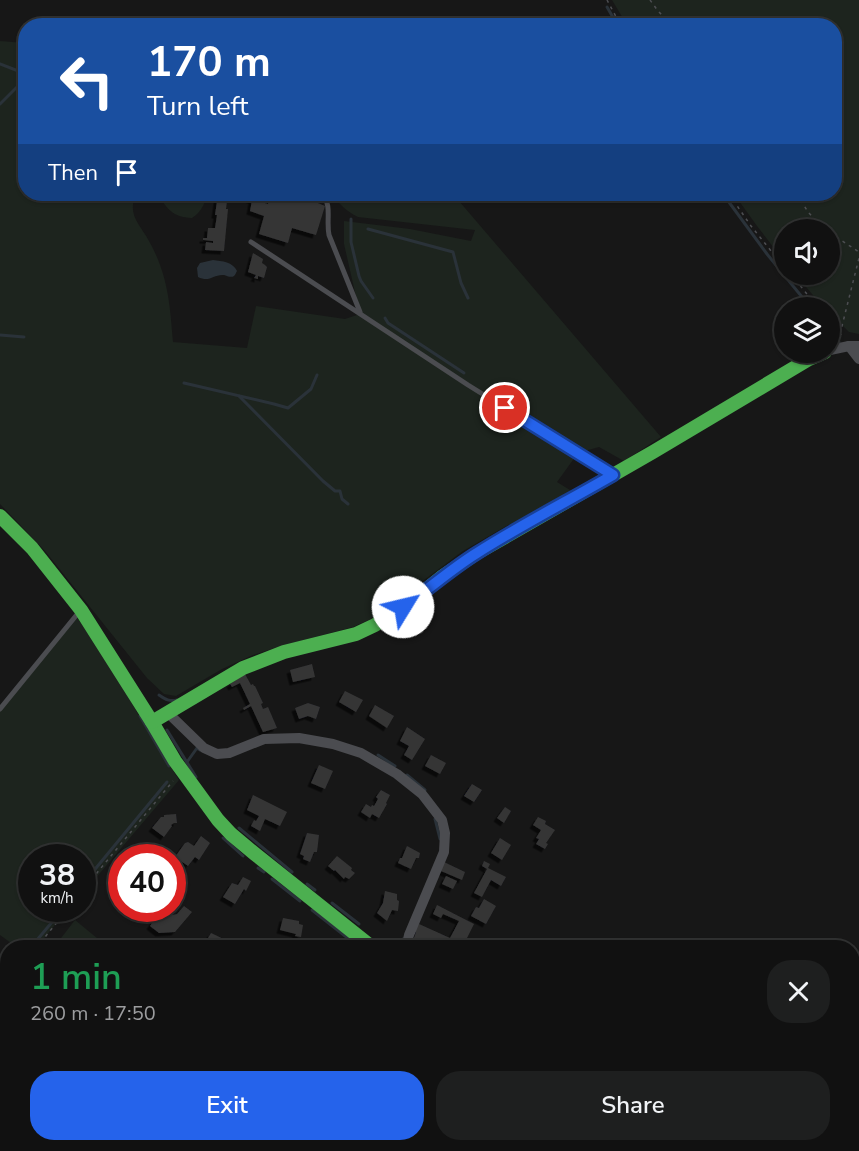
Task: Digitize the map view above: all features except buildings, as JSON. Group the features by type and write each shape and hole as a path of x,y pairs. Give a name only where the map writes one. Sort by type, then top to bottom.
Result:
{"street":[{"path":"854,346 859,359"},
{"path":"152,722 243,668 284,652 356,634 375,625 477,553 802,363"},
{"path":"0,516 32,549 81,610 174,761 218,820 231,834 363,940"},
{"path":"168,713 204,748 217,754 230,753 264,739 299,738 322,742 361,753 397,774 422,794 441,819 445,833 444,852 407,940"}],"lane":[{"path":"327,201 329,236 360,314"},
{"path":"251,242 468,385 613,475"},
{"path":"0,709 81,610"}],"path":[{"path":"607,0 617,18"},
{"path":"650,0 665,18"},
{"path":"734,201 774,255"},
{"path":"801,201 815,219"},
{"path":"840,240 859,252"},
{"path":"854,346 840,334 859,258"},
{"path":"853,280 859,282"},
{"path":"800,285 809,297"},
{"path":"96,874 168,785 183,774"},
{"path":"43,940 57,922"}],"shaded area":[{"path":"612,0 859,0 859,334 849,332 840,323 840,297 815,297 804,285 840,285 840,219 774,219 774,248 739,201 842,201 842,18 623,18"},
{"path":"0,41 18,42 18,201 134,201 133,208 138,224 149,241 164,278 173,342 247,348 256,306 345,319 360,314 344,244 344,221 410,229 471,241 475,230 358,217 337,201 459,201 661,437 624,461 599,447 578,453 557,482 578,495 520,525 510,524 463,551 373,618 353,627 253,655 222,669 176,696 164,694 147,678 45,551 0,504"},
{"path":"162,201 205,201 202,208 192,218 175,214"},
{"path":"213,260 233,266 237,271 235,275 232,277 220,275 209,279 198,277 197,268 200,263"},
{"path":"76,616 110,665 179,780 125,844 108,844 108,864 96,878 96,844 18,844 18,922 57,922 43,940 7,940 0,935 0,709"},
{"path":"73,922 77,922 99,940 60,940"}],"waterway":[{"path":"607,7 613,18"},
{"path":"0,64 18,71"},
{"path":"0,104 18,86"},
{"path":"728,201 802,297"},
{"path":"351,219 351,242 359,276 373,298"},
{"path":"368,229 453,252 461,283 468,298"},
{"path":"385,318 388,323 464,373"},
{"path":"0,335 24,337"},
{"path":"184,383 288,408 311,389 317,375"},
{"path":"239,396 323,481 335,491 340,491 342,499 348,504"},
{"path":"159,695 165,699 177,700"},
{"path":"140,716 169,766"},
{"path":"167,730 196,777"},
{"path":"187,762 197,748 200,750"},
{"path":"378,755 395,766"},
{"path":"407,775 425,790"},
{"path":"96,868 167,782"},
{"path":"435,819 440,839"},
{"path":"239,828 292,872"},
{"path":"223,838 243,856"},
{"path":"258,868 264,872"},
{"path":"272,879 300,901"},
{"path":"307,884 315,890"},
{"path":"332,903 359,924"},
{"path":"312,910 350,940"},
{"path":"37,940 52,922"}],"traffic: fast":[{"path":"152,722 243,668 284,652 356,634 375,625 477,553 802,363"},
{"path":"0,516 32,548 81,610 175,761 218,820 255,854 363,940"}],"route":[{"path":"403,607 477,553 613,475 505,408"}]}
